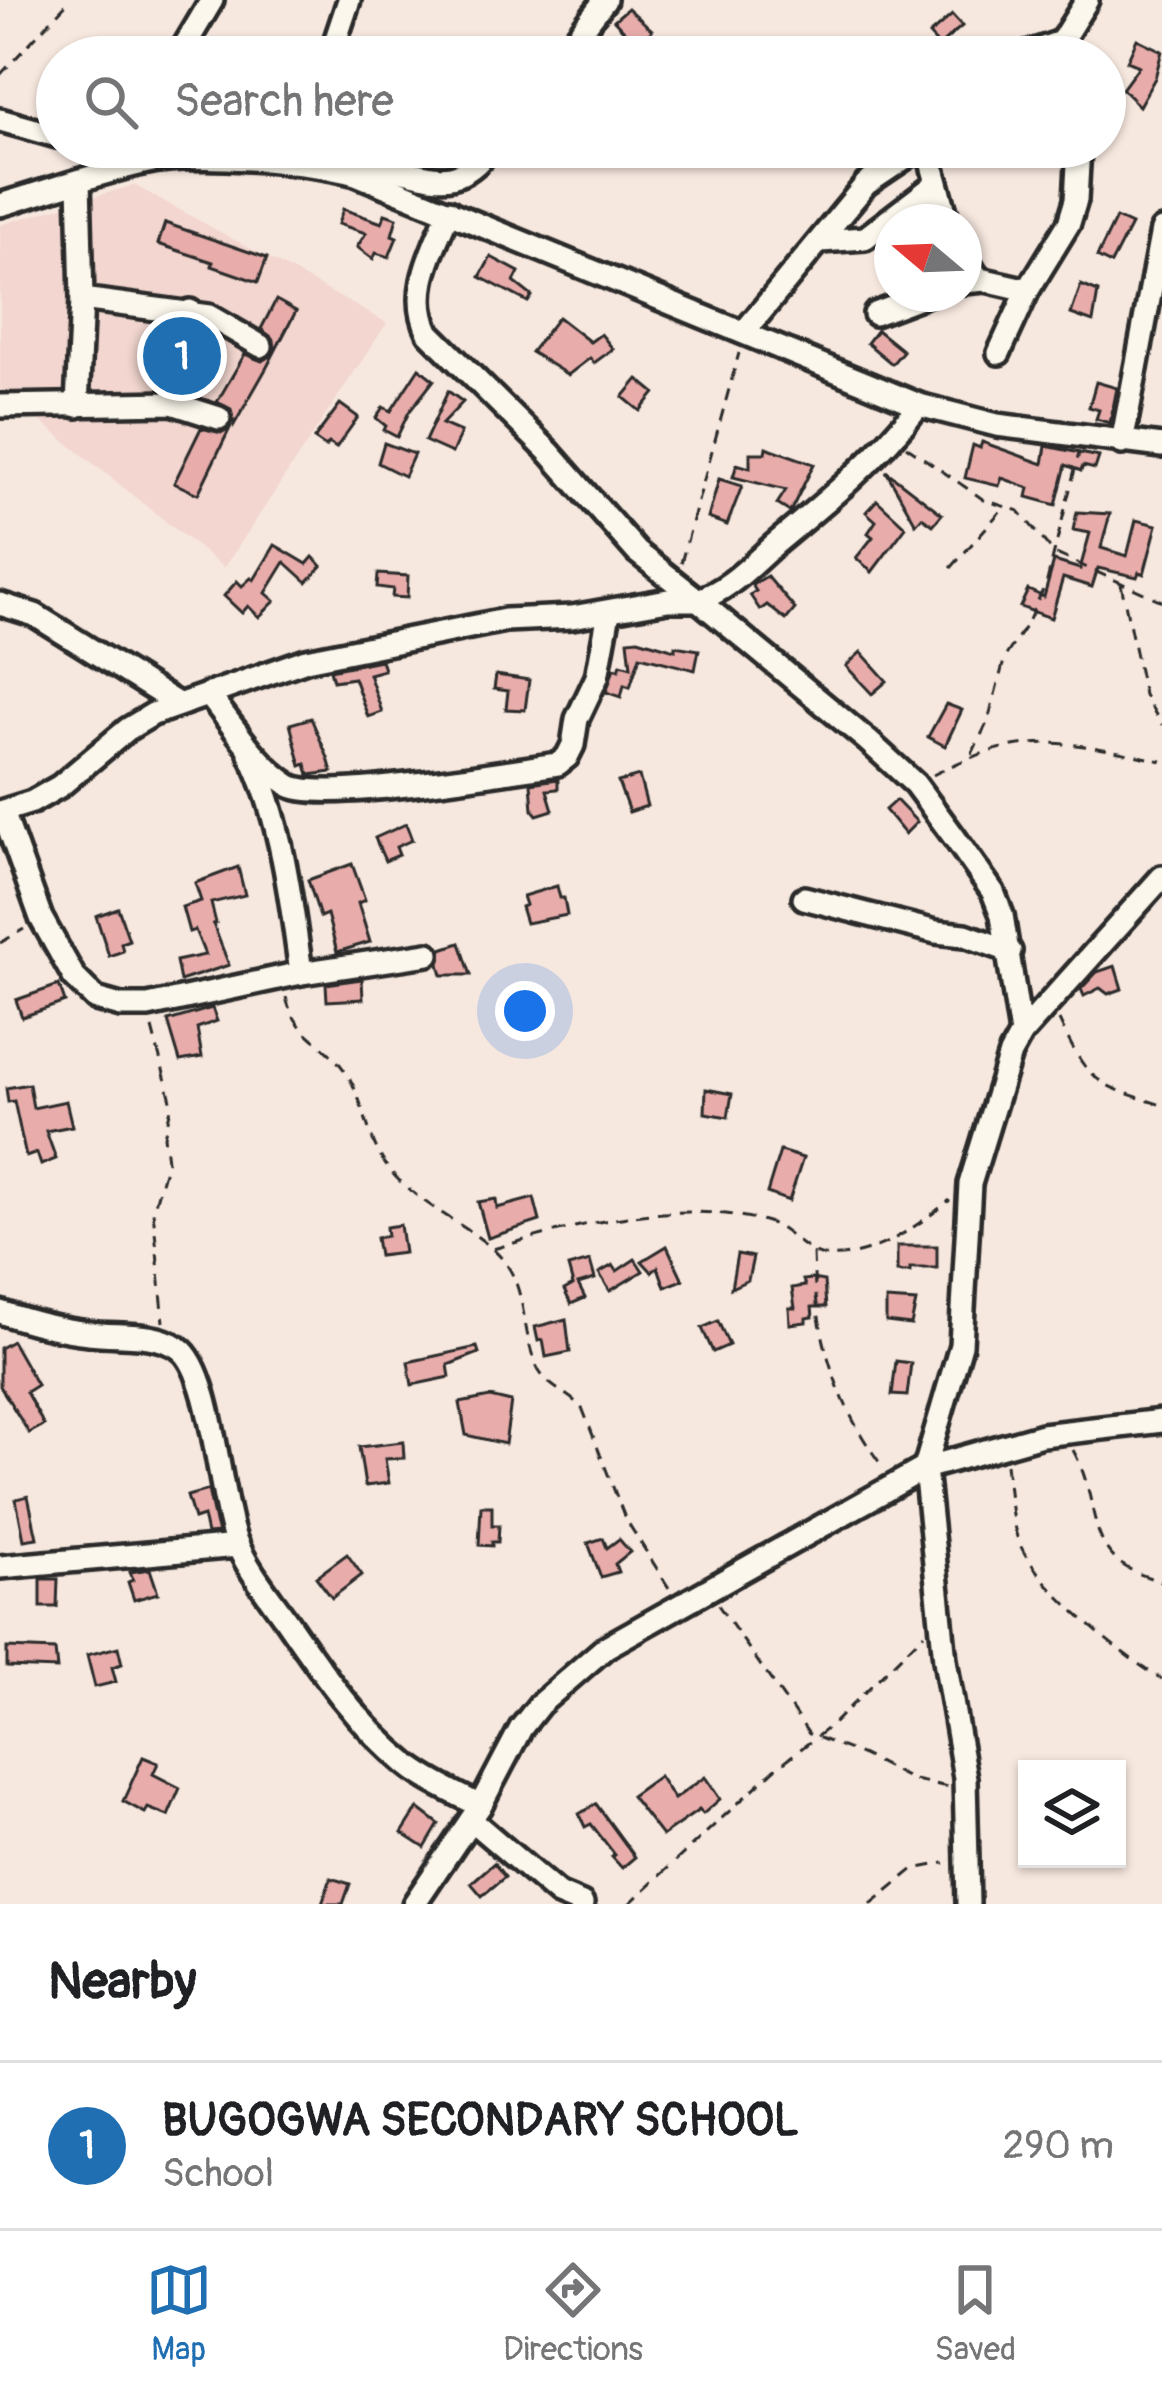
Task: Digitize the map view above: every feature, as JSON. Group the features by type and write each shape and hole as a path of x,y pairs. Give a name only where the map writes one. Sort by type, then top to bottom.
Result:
{"street":[{"path":"191,36 212,0"},
{"path":"337,36 350,0"},
{"path":"577,36 605,0"},
{"path":"1071,36 1087,0"},
{"path":"0,120 36,130"},
{"path":"0,205 113,168"},
{"path":"339,168 919,405 976,421 1162,446"},
{"path":"356,174 374,168 424,178 455,177 472,168"},
{"path":"745,331 866,184 891,168"},
{"path":"932,168 943,204"},
{"path":"999,353 1028,290 1070,223 1078,168"},
{"path":"77,406 82,299 79,181"},
{"path":"821,241 865,238 937,183"},
{"path":"449,212 419,301 429,333 549,452 637,552 915,784 993,892 1008,933 1021,1034"},
{"path":"1122,443 1162,234"},
{"path":"982,283 1028,290"},
{"path":"82,299 190,311 226,323 261,346"},
{"path":"172,403 190,311"},
{"path":"875,314 880,312"},
{"path":"0,406 172,403 219,418"},
{"path":"428,953 291,975 148,1006 121,1006 96,999 74,977 41,918 2,812 60,787 128,729 176,703 306,660 506,620 698,599 734,580 840,490 895,437 919,405"},
{"path":"0,604 35,616 176,703"},
{"path":"208,694 284,781 309,792 558,764 573,745 577,719 597,677 609,612"},
{"path":"242,737 264,788 289,893 291,975"},
{"path":"968,1904 967,1798 940,1618 925,1468 962,1346 970,1184 1010,1054 1021,1034 1162,877"},
{"path":"804,898 965,935 1010,951"},
{"path":"0,1312 67,1330 168,1342 184,1351 206,1396 224,1507 238,1546 302,1644 370,1731 475,1813 558,1894 582,1904"},
{"path":"414,1904 540,1705 606,1647 925,1468 1064,1432 1162,1421"},
{"path":"0,1567 238,1546"}],"path":[{"path":"36,36 70,0"},
{"path":"0,75 36,36"},
{"path":"676,583 745,331"},
{"path":"895,437 988,502 1019,511 1054,553 1162,601"},
{"path":"972,754 988,721 1005,657 1036,605 1082,438"},
{"path":"988,502 996,518"},
{"path":"951,568 1005,506"},
{"path":"1121,584 1144,695 1162,725"},
{"path":"915,784 972,754 998,747 1057,742 1162,761"},
{"path":"0,943 41,918"},
{"path":"291,975 289,1010 303,1033 347,1073 375,1149 389,1170 491,1250 511,1273 542,1378 583,1410 625,1519 681,1604"},
{"path":"1048,999 1089,1075 1109,1088 1162,1105"},
{"path":"148,1006 172,1104 164,1136 166,1161 153,1211 168,1342"},
{"path":"491,1250 610,1218 654,1214 764,1221 793,1235 813,1253 834,1256 883,1244 932,1215 970,1184"},
{"path":"813,1253 819,1318 833,1379 856,1426 896,1483"},
{"path":"1064,1432 1082,1465 1102,1546 1130,1571 1162,1581"},
{"path":"1004,1444 1015,1530 1028,1558 1118,1651 1162,1679"},
{"path":"706,1589 790,1712 815,1738 967,1798"},
{"path":"629,1904 684,1850 815,1738 940,1618"},
{"path":"871,1904 914,1869 942,1862 965,1868"}],"shaded area":[{"path":"134,185 387,323 224,568 0,389 0,225"}],"building":[{"path":"628,8 652,30 648,36 631,36 614,20"},
{"path":"952,15 962,26 950,36 929,35"},
{"path":"1137,39 1162,51 1155,78 1139,106 1126,93 1126,84 1139,66 1127,61"},
{"path":"343,209 382,223 385,214 397,218 392,235 397,237 389,257 376,253 373,259 357,247 366,233 338,224"},
{"path":"1116,218 1131,225 1111,264 1097,257"},
{"path":"165,223 267,258 258,282 158,244"},
{"path":"491,257 519,272 514,282 532,296 528,302 480,277"},
{"path":"1081,285 1098,292 1093,322 1071,314"},
{"path":"276,300 296,311 267,367 234,425 231,409 217,402 245,354 262,361 274,352 274,340 261,329"},
{"path":"558,317 590,342 601,334 613,349 594,363 590,358 568,375 531,352"},
{"path":"877,330 903,351 892,364 867,343"},
{"path":"419,368 434,380 397,437 376,418 383,407 391,411"},
{"path":"638,379 655,393 640,411 623,397"},
{"path":"1096,382 1117,388 1110,423 1096,419 1099,410 1089,407"},
{"path":"448,391 463,402 442,424 461,432 452,453 425,441"},
{"path":"340,404 358,417 336,448 329,443 326,447 314,439"},
{"path":"201,428 221,433 230,428 198,494 174,483"},
{"path":"982,442 1043,464 1046,446 1099,457 1095,469 1083,466 1081,471 1066,465 1056,505 1027,497 1029,488 1002,478 999,486 965,478 973,445 980,448"},
{"path":"384,443 414,454 404,476 378,463"},
{"path":"766,447 814,464 790,512 777,504 786,490 733,477 737,464 750,468 750,453 765,453"},
{"path":"886,471 942,514 933,525 922,517 916,524"},
{"path":"719,479 742,486 727,525 708,518"},
{"path":"877,500 906,527 872,572 856,558 873,537 868,533 876,521 866,512"},
{"path":"1077,512 1110,514 1101,548 1127,556 1136,520 1157,525 1144,574 1139,572 1137,577 1098,568 1092,587 1063,578 1051,618 1020,607 1028,590 1044,597 1054,561 1080,569 1090,533 1073,530"},
{"path":"275,545 307,564 313,557 322,566 307,582 285,562 266,593 275,601 259,617 248,606 242,613 224,596 237,581 242,586 254,580"},
{"path":"378,574 408,576 407,598 392,597 393,589 377,587"},
{"path":"767,576 795,609 786,620 767,605 760,610 750,595 756,591 752,585"},
{"path":"628,640 675,650 675,646 699,650 695,670 640,656 630,687 624,685 621,697 606,692 614,668 631,667"},
{"path":"861,652 887,681 872,694 846,666"},
{"path":"381,660 384,670 369,674 382,712 368,717 354,678 333,681 330,670"},
{"path":"496,675 529,680 525,710 506,709 508,691 494,689"},
{"path":"946,704 962,710 945,746 928,737"},
{"path":"311,718 332,772 309,775 306,764 301,766 290,724"},
{"path":"639,776 647,806 629,812 618,782"},
{"path":"558,779 558,789 547,790 553,810 537,815 531,783"},
{"path":"896,800 917,822 905,834 885,810"},
{"path":"406,824 412,840 396,847 399,855 385,861 375,838"},
{"path":"352,864 365,900 358,903 370,942 337,952 327,914 320,917 308,880"},
{"path":"238,867 245,895 211,903 213,924 229,965 180,981 176,961 205,955 195,930 189,932 182,907 201,901 195,883"},
{"path":"557,886 567,915 526,923 523,896"},
{"path":"118,908 129,940 121,943 123,951 109,956 96,916"},
{"path":"460,943 471,975 442,975 442,949"},
{"path":"1115,966 1122,989 1108,994 1100,988 1084,996 1081,989 1097,972"},
{"path":"362,979 363,999 327,1001 326,984"},
{"path":"59,985 65,1002 22,1017 16,1000"},
{"path":"212,1008 217,1021 197,1028 202,1057 180,1061 168,1021"},
{"path":"29,1084 33,1108 66,1101 72,1126 46,1131 56,1159 41,1165 37,1153 26,1157 14,1101 8,1102 6,1088"},
{"path":"706,1089 732,1094 728,1117 705,1113"},
{"path":"780,1151 803,1158 789,1201 767,1193"},
{"path":"534,1198 540,1221 488,1238 478,1202 496,1199 497,1208"},
{"path":"400,1225 404,1253 379,1256 376,1238 387,1236 386,1227"},
{"path":"667,1246 683,1280 665,1287 658,1267 652,1272 642,1261"},
{"path":"897,1246 937,1246 937,1268 897,1272"},
{"path":"737,1254 753,1257 748,1280 731,1288"},
{"path":"635,1259 643,1271 610,1291 599,1273 613,1265 617,1271"},
{"path":"590,1261 595,1279 578,1284 585,1298 571,1304 564,1290 573,1285 568,1267"},
{"path":"812,1279 824,1281 826,1307 812,1307 813,1317 790,1324 789,1308 795,1308 792,1288"},
{"path":"886,1300 916,1302 911,1325 886,1322"},
{"path":"566,1319 570,1352 546,1357 535,1327"},
{"path":"718,1321 729,1345 713,1352 702,1328"},
{"path":"12,1341 37,1385 26,1392 44,1425 29,1433 0,1386 0,1348"},
{"path":"477,1347 479,1353 448,1365 450,1377 412,1385 408,1362"},
{"path":"896,1361 911,1363 907,1396 892,1395"},
{"path":"490,1397 511,1402 505,1444 466,1435 460,1403"},
{"path":"403,1442 404,1458 385,1459 389,1483 365,1486 359,1447"},
{"path":"208,1490 218,1533 207,1534 203,1516 194,1519 187,1496"},
{"path":"28,1496 37,1538 24,1540 16,1499"},
{"path":"481,1506 492,1506 492,1525 499,1525 498,1542 492,1546 479,1545"},
{"path":"603,1538 607,1548 619,1539 630,1552 615,1564 618,1572 601,1577 588,1543"},
{"path":"347,1554 362,1575 332,1598 316,1577"},
{"path":"150,1569 158,1593 134,1600 130,1572"},
{"path":"41,1579 58,1579 57,1607 41,1607"},
{"path":"118,1647 122,1664 112,1667 116,1682 95,1687 87,1655"},
{"path":"7,1648 55,1650 57,1669 7,1667"},
{"path":"143,1757 158,1763 153,1774 180,1788 168,1816 148,1808 145,1813 123,1801"},
{"path":"659,1776 674,1799 705,1777 720,1799 662,1836 631,1796"},
{"path":"596,1804 635,1857 622,1868 579,1814"},
{"path":"418,1808 439,1824 425,1848 402,1833"},
{"path":"494,1863 505,1877 482,1896 471,1883"},
{"path":"331,1878 350,1884 343,1904 322,1904"}],"place":[{"name":"BUGOGWA SECONDARY SCHOOL","path":"182,356"}]}
